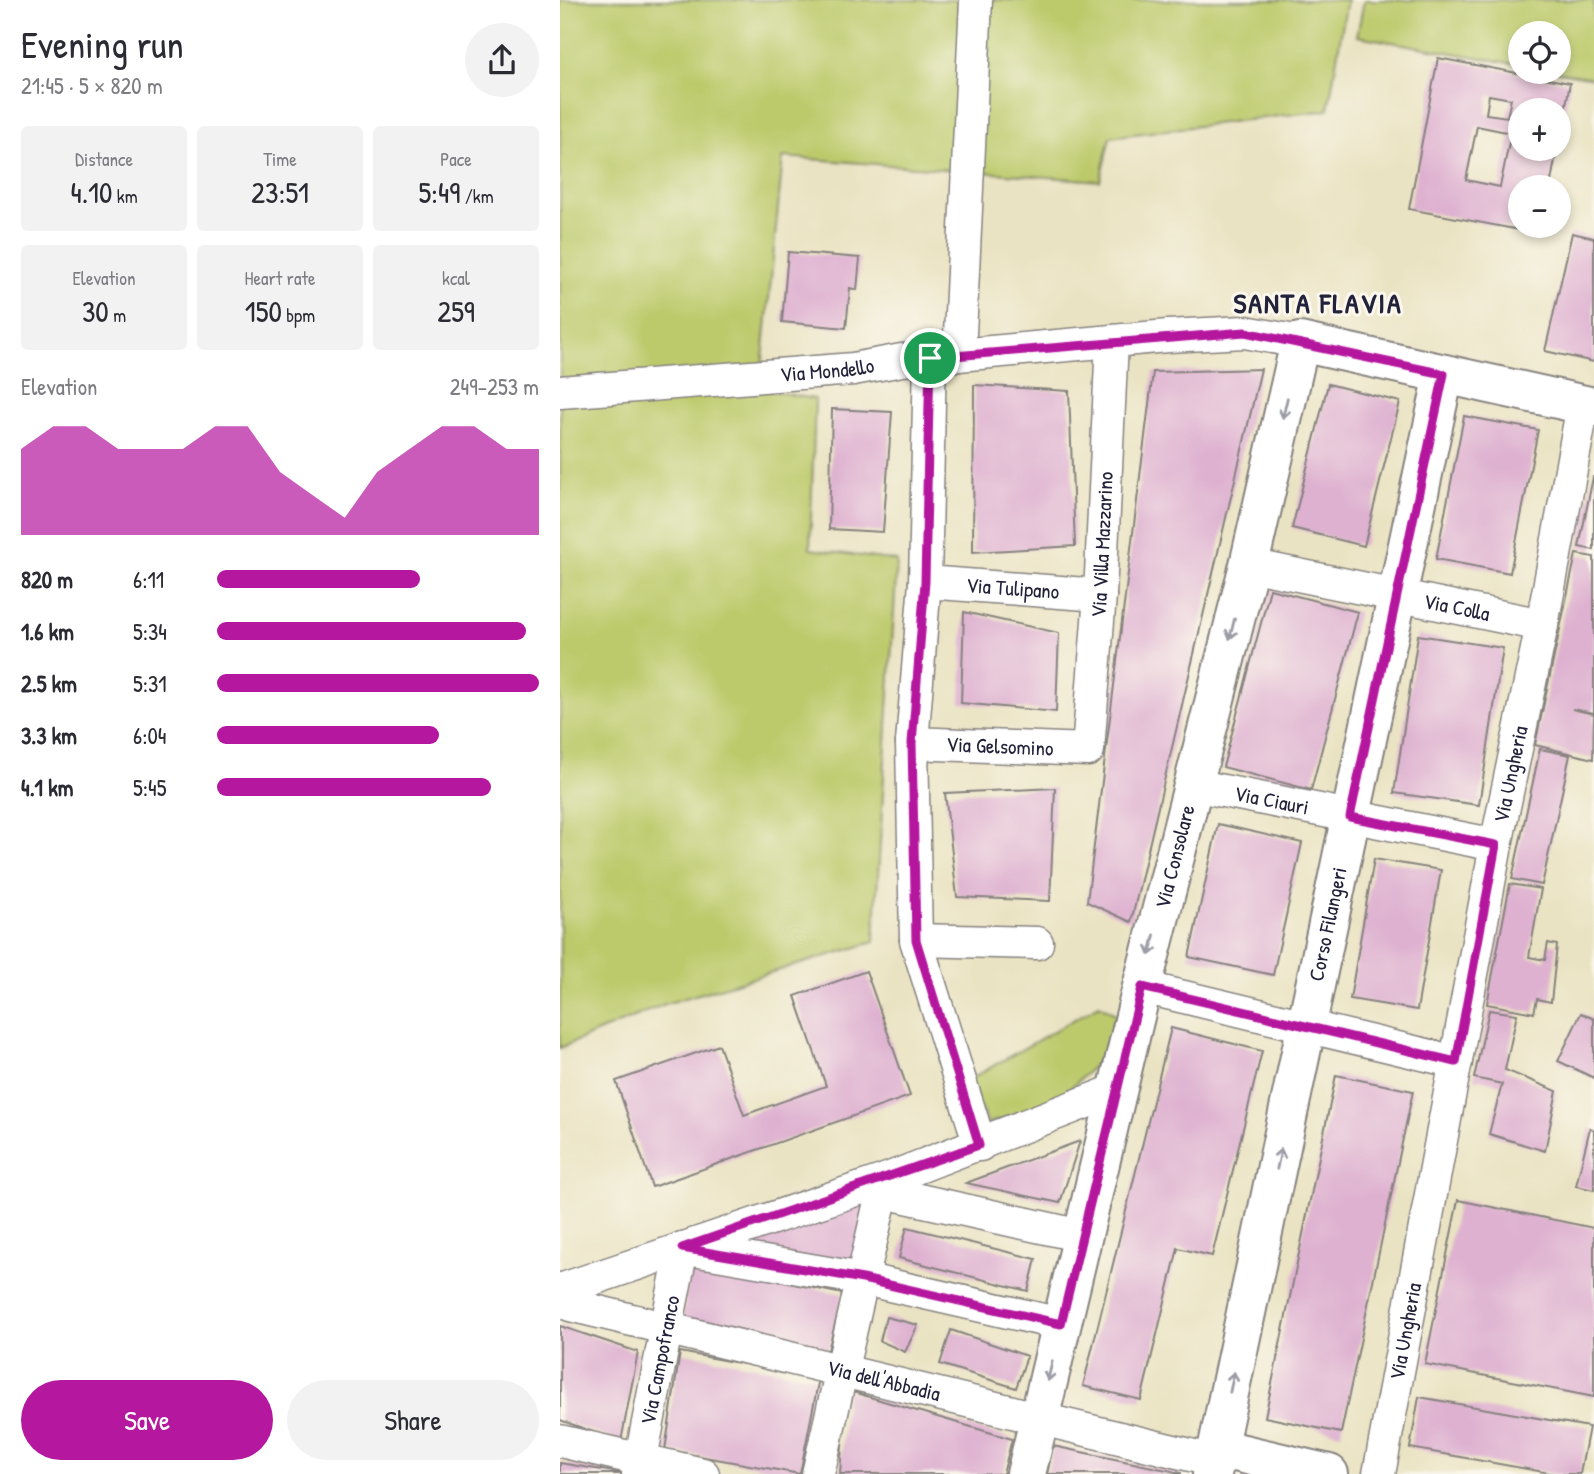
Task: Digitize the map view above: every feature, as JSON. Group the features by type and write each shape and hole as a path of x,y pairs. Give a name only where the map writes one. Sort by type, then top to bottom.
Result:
{"street":[{"path":"976,0 912,743 916,940 979,1145"},
{"name":"Via Mondello","path":"560,392 853,369 944,356 1245,332 1300,342"},
{"name":"Via Villa Mazzarino","path":"1088,750 1100,595 1112,341"},
{"path":"1300,342 1588,406"},
{"name":"Via Consolare","path":"1026,1474 1142,987 1249,565 1300,342"},
{"name":"Corso Filangeri","path":"1215,1461 1444,374"},
{"name":"Via Ungheria","path":"1379,1474 1496,845 1588,406"},
{"name":"Via Colla","path":"1249,565 1542,625"},
{"name":"Via Tulipano","path":"925,582 1100,595"},
{"name":"Via Gelsomino","path":"912,743 1088,750"},
{"name":"Via Ciauri","path":"1193,785 1496,845"},
{"path":"916,940 1037,943"},
{"path":"1142,987 1456,1062"},
{"path":"561,1289 682,1248 884,1186 1117,1090"},
{"path":"884,1186 1082,1236"},
{"path":"818,1474 884,1186"},
{"path":"682,1248 863,1279 1061,1324"},
{"name":"Via Campofranco","path":"639,1467 682,1248"},
{"name":"Via dell'Abbadia","path":"561,1289 570,1304 842,1368 1215,1461"},
{"path":"560,1441 639,1467 703,1474"},
{"path":"1215,1461 1329,1474"}],"green space":[{"path":"560,0 1347,0 1328,110 1110,137 1100,181 783,157 760,389 815,399 810,549 897,561 874,942 665,1004 560,1048"},
{"path":"1364,0 1594,0 1594,78 1571,74 1571,21 1508,21 1508,63 1357,36"},
{"path":"1099,1005 1119,1016 1107,1053 1049,1109 987,1123 969,1080"}],"building":[{"path":"1438,58 1508,71 1508,84 1570,84 1567,98 1508,98 1489,95 1486,114 1507,117 1508,112 1508,132 1477,126 1466,180 1500,187 1508,148 1508,161 1555,161 1552,175 1508,175 1508,228 1409,209"},
{"path":"1572,233 1594,238 1594,362 1545,351"},
{"path":"788,252 860,258 857,290 850,288 846,328 782,322"},
{"path":"1261,369 1131,922 1087,902 1153,372"},
{"path":"1328,384 1400,402 1364,546 1292,528"},
{"path":"974,385 1069,391 1075,546 973,552"},
{"path":"832,409 892,412 883,532 829,529"},
{"path":"1464,416 1538,430 1510,573 1436,559"},
{"path":"1594,477 1594,550 1579,547"},
{"path":"1576,554 1594,557 1594,713 1572,709 1594,714 1593,759 1535,745"},
{"path":"1270,589 1358,612 1311,790 1223,767"},
{"path":"964,612 1059,633 1056,712 961,703"},
{"path":"1418,635 1503,648 1479,805 1394,793"},
{"path":"1540,749 1570,755 1542,885 1512,879"},
{"path":"1055,788 1050,901 957,897 945,793"},
{"path":"1218,824 1302,843 1273,975 1189,957"},
{"path":"1374,859 1441,870 1417,1010 1350,999"},
{"path":"1510,884 1541,889 1529,957 1545,960 1548,943 1557,945 1551,1002 1537,999 1534,1013 1487,1004"},
{"path":"866,971 910,1096 652,1187 616,1081 719,1045 744,1115 826,1086 795,996"},
{"path":"1489,1010 1517,1014 1505,1070 1557,1091 1545,1151 1489,1134 1502,1084 1474,1078"},
{"path":"1581,1013 1594,1019 1594,1078 1558,1061"},
{"path":"1171,1028 1262,1051 1212,1256 1178,1248 1141,1400 1083,1386"},
{"path":"1336,1075 1413,1091 1341,1433 1265,1417"},
{"path":"1590,1128 1594,1130 1594,1190 1576,1186"},
{"path":"1080,1141 1060,1203 966,1183"},
{"path":"870,1194 853,1268 730,1245"},
{"path":"1458,1200 1594,1228 1594,1397 1425,1364"},
{"path":"907,1227 1036,1259 1028,1291 899,1258"},
{"path":"690,1263 843,1294 827,1354 683,1319"},
{"path":"886,1317 918,1325 905,1352 880,1341"},
{"path":"560,1326 638,1352 621,1442 560,1420"},
{"path":"951,1330 1027,1356 1016,1388 940,1364"},
{"path":"680,1352 819,1378 800,1474 665,1450"},
{"path":"846,1390 1012,1439 1003,1474 840,1474"},
{"path":"1419,1397 1589,1427 1580,1474 1555,1474 1410,1448"},
{"path":"1053,1446 1181,1473 1181,1474 1047,1474"},
{"path":"560,1463 620,1473 620,1474 560,1474"}],"district":[{"name":"SANTA FLAVIA","path":"1318,303"}],"route":[{"path":"1245,332 1444,374 1350,817 1496,845 1456,1062 1142,987 1061,1324 863,1279 682,1248 886,1180 979,1145 916,940 912,743 925,582 930,358 1168,336 1245,332"}]}
